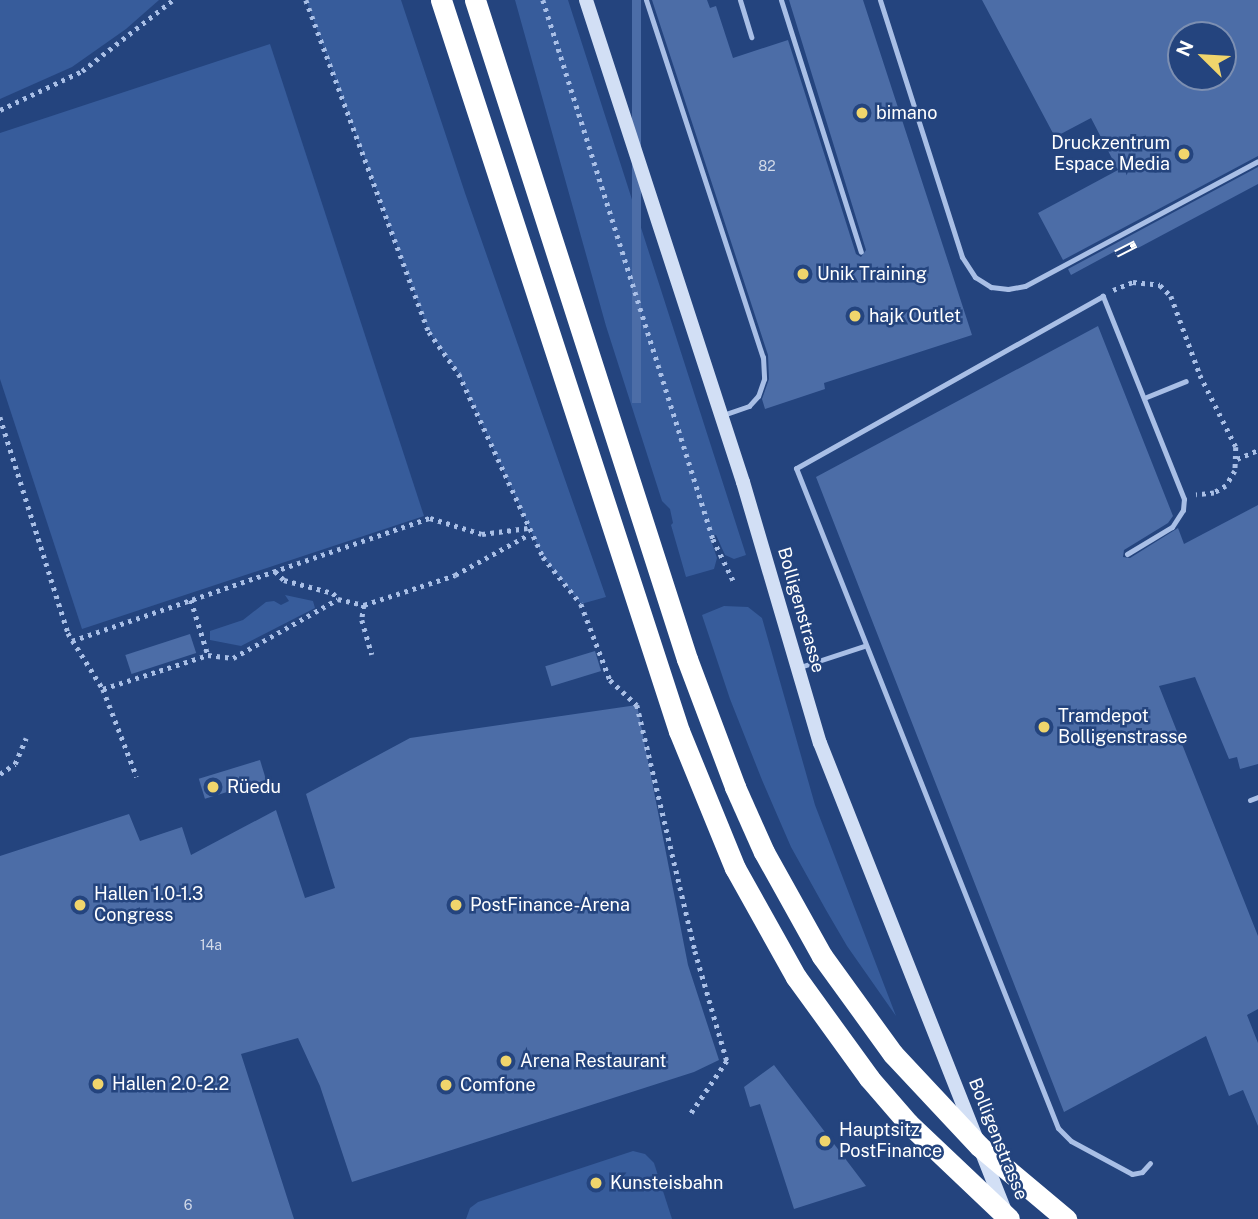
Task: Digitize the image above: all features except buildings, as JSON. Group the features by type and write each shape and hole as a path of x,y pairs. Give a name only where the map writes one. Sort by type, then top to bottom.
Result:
{"highway":[{"path":"441,0 675,718 704,798 735,868 796,977 869,1078 908,1123 1009,1219"},
{"path":"475,0 687,659 735,788 764,852 822,956 893,1054 979,1146 1066,1219"}],"main road":[{"name":"Bolligenstrasse","path":"586,0 770,570 797,668 847,813 1009,1219"}],"lane":[{"path":"646,0 763,357 764,379 758,396 749,406 720,416"},
{"path":"740,0 751,37"},
{"path":"780,0 861,252"},
{"path":"880,0 962,257 975,277 991,287 1008,289 1025,286 1258,161"},
{"path":"1127,554 1172,527 1182,510 1184,499 1103,296 796,468 864,646 1058,1128 1079,1146 1132,1174 1139,1174 1150,1163"},
{"path":"1144,398 1186,381"},
{"path":"797,668 864,646"},
{"path":"1250,800 1258,797"}],"path":[{"path":"0,110 82,71 173,0"},
{"path":"306,0 429,332 459,374 501,460 529,531 552,570 581,604 610,680 637,705 647,736 695,951 727,1061 690,1115"},
{"path":"543,0 713,539 734,582"},
{"path":"0,417 72,640 103,689 138,777"},
{"path":"1237,459 1258,450"},
{"path":"72,640 430,518 482,534 529,531"},
{"path":"275,571 284,580 333,593 338,599 364,605 455,575 529,531"},
{"path":"103,689 208,655 233,658 338,599"},
{"path":"191,600 208,655"},
{"path":"364,605 362,620 372,655"},
{"path":"0,774 15,764 26,738"}],"shaded area":[{"path":"0,0 159,0 126,29 72,67 0,99"},
{"path":"306,0 401,0 465,193 606,597 581,604 543,557 459,374 429,332"},
{"path":"515,0 568,0 746,555 734,559 725,555 716,535 710,537 717,558 714,569 686,577 671,525 673,523 670,509 662,501 606,326"},
{"path":"270,44 424,516 82,629 0,379 0,133"},
{"path":"285,595 313,601 315,608 241,646 210,640 210,631 243,620 266,602 274,601 281,605 289,601"},
{"path":"724,606 748,607 762,618 815,805 896,1016 847,946 826,910 791,847 762,780 730,699 702,615"},
{"name":"Kunsteisbahn","path":"633,1151 645,1154 654,1163 672,1219 466,1219 470,1208 478,1202"}],"railway":[{"path":"1116,254 1136,244"}],"place":[{"name":"bimano","path":"862,113"},
{"name":"Druckzentrum Espace Media","path":"1184,154"},
{"name":"Unik Training","path":"803,274"},
{"name":"hajk Outlet","path":"855,316"},
{"name":"Tramdepot Bolligenstrasse","path":"1044,727"},
{"name":"Rüedu","path":"213,787"},
{"name":"Hallen 1.0-1.3 Congress","path":"80,905"},
{"name":"PostFinance-Arena","path":"456,905"},
{"name":"Arena Restaurant","path":"506,1061"},
{"name":"Hallen 2.0-2.2","path":"98,1084"},
{"name":"Comfone","path":"446,1085"},
{"name":"Hauptsitz PostFinance","path":"825,1141"},
{"name":"Kunsteisbahn","path":"596,1183"}]}
